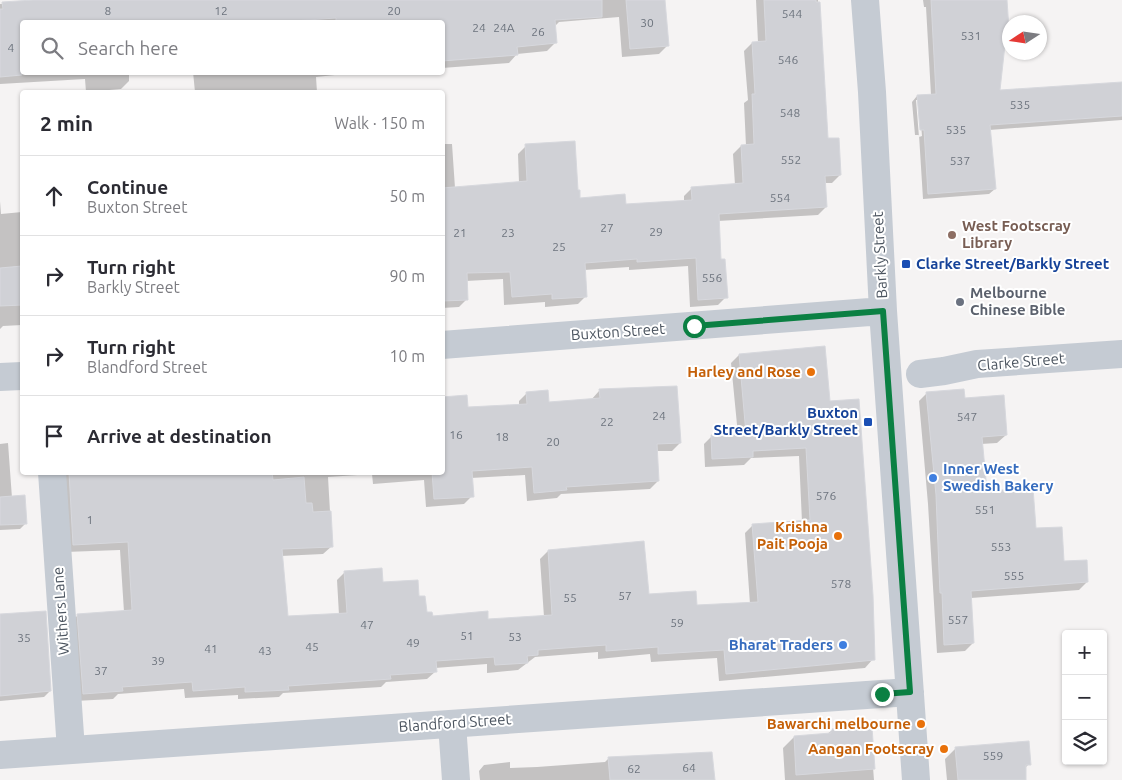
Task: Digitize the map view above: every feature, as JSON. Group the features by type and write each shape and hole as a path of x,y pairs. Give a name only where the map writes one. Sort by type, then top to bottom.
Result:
{"street":[{"name":"Barkly Street","path":"865,0 872,92 883,311 916,780"},
{"name":"Buxton Street","path":"445,345 883,311"},
{"name":"Clarke Street","path":"920,374 977,364 1122,354"},
{"path":"0,378 20,376"},
{"name":"Withers Lane","path":"52,475 70,750"},
{"name":"Blandford Street","path":"0,755 910,692"},
{"path":"452,724 456,780"}],"building":[{"path":"33,0 602,0 602,17 555,20 557,43 517,47 518,55 445,61 445,20 336,20 336,18 308,20 20,20 20,75 22,75 0,77 0,9 3,9 2,2"},
{"path":"626,0 665,0 669,46 630,49"},
{"path":"764,0 816,0 816,2 820,2 828,138 839,138 841,175 825,176 827,207 719,214 721,259 725,259 728,298 698,300 696,258 637,262 637,259 585,263 587,297 552,299 552,294 512,297 510,272 467,273 468,300 445,301 445,188 527,181 525,144 575,141 580,198 625,194 626,204 692,200 691,187 743,183 741,145 754,144 752,94 755,94 752,42 766,41"},
{"path":"931,0 1007,0 1008,15 1002,15 1003,60 1000,90 1122,82 1122,116 990,125 996,189 928,194 924,130 920,130 917,95 936,94"},
{"path":"20,266 20,305 0,306 0,268"},
{"path":"825,346 830,401 859,399 873,595 875,660 726,674 724,650 658,654 658,647 606,651 606,645 538,650 538,655 527,656 528,663 495,665 494,657 436,661 437,672 390,675 391,679 288,686 289,690 245,692 245,687 193,691 192,682 122,687 123,691 83,694 77,614 132,610 128,542 73,545 69,475 272,475 273,480 304,477 306,503 312,503 313,512 331,511 333,547 282,549 288,616 347,613 344,571 382,568 383,582 418,580 419,596 425,596 427,612 432,612 433,616 488,611 488,619 552,615 548,550 644,541 649,594 696,591 697,605 758,602 752,524 810,520 806,448 753,451 753,457 712,459 711,435 746,434 739,354"},
{"path":"677,386 681,443 657,444 659,481 566,487 567,490 534,493 532,467 472,471 474,497 434,499 432,475 445,475 445,397 467,395 468,407 527,404 526,392 548,390 549,402 600,398 599,389"},
{"path":"964,389 965,398 1004,395 1007,435 982,437 987,491 1033,488 1036,528 1062,527 1064,561 1087,560 1088,582 971,591 974,643 944,645 936,495 926,392"},
{"path":"25,495 27,524 0,525 0,497"},
{"path":"46,611 51,691 0,696 0,614"},
{"path":"872,727 875,769 796,775 794,736 831,733 830,729"},
{"path":"1029,741 1031,765 1026,765 1026,780 958,780 955,747"},
{"path":"712,752 715,780 610,780 608,757"}],"place":[{"name":"West Footscray Library","path":"952,235"},
{"name":"Clarke Street/Barkly Street","path":"906,264"},
{"name":"Melbourne Chinese Bible","path":"960,302"},
{"name":"Harley and Rose","path":"811,372"},
{"name":"Buxton Street/Barkly Street","path":"868,422"},
{"name":"Inner West Swedish Bakery","path":"933,478"},
{"name":"Krishna Pait Pooja","path":"838,536"},
{"name":"Bharat Traders","path":"843,645"},
{"name":"Bawarchi melbourne","path":"921,724"},
{"name":"Aangan Footscray","path":"944,749"}],"route":[{"path":"694,326 883,311 910,692 882,694"}]}
